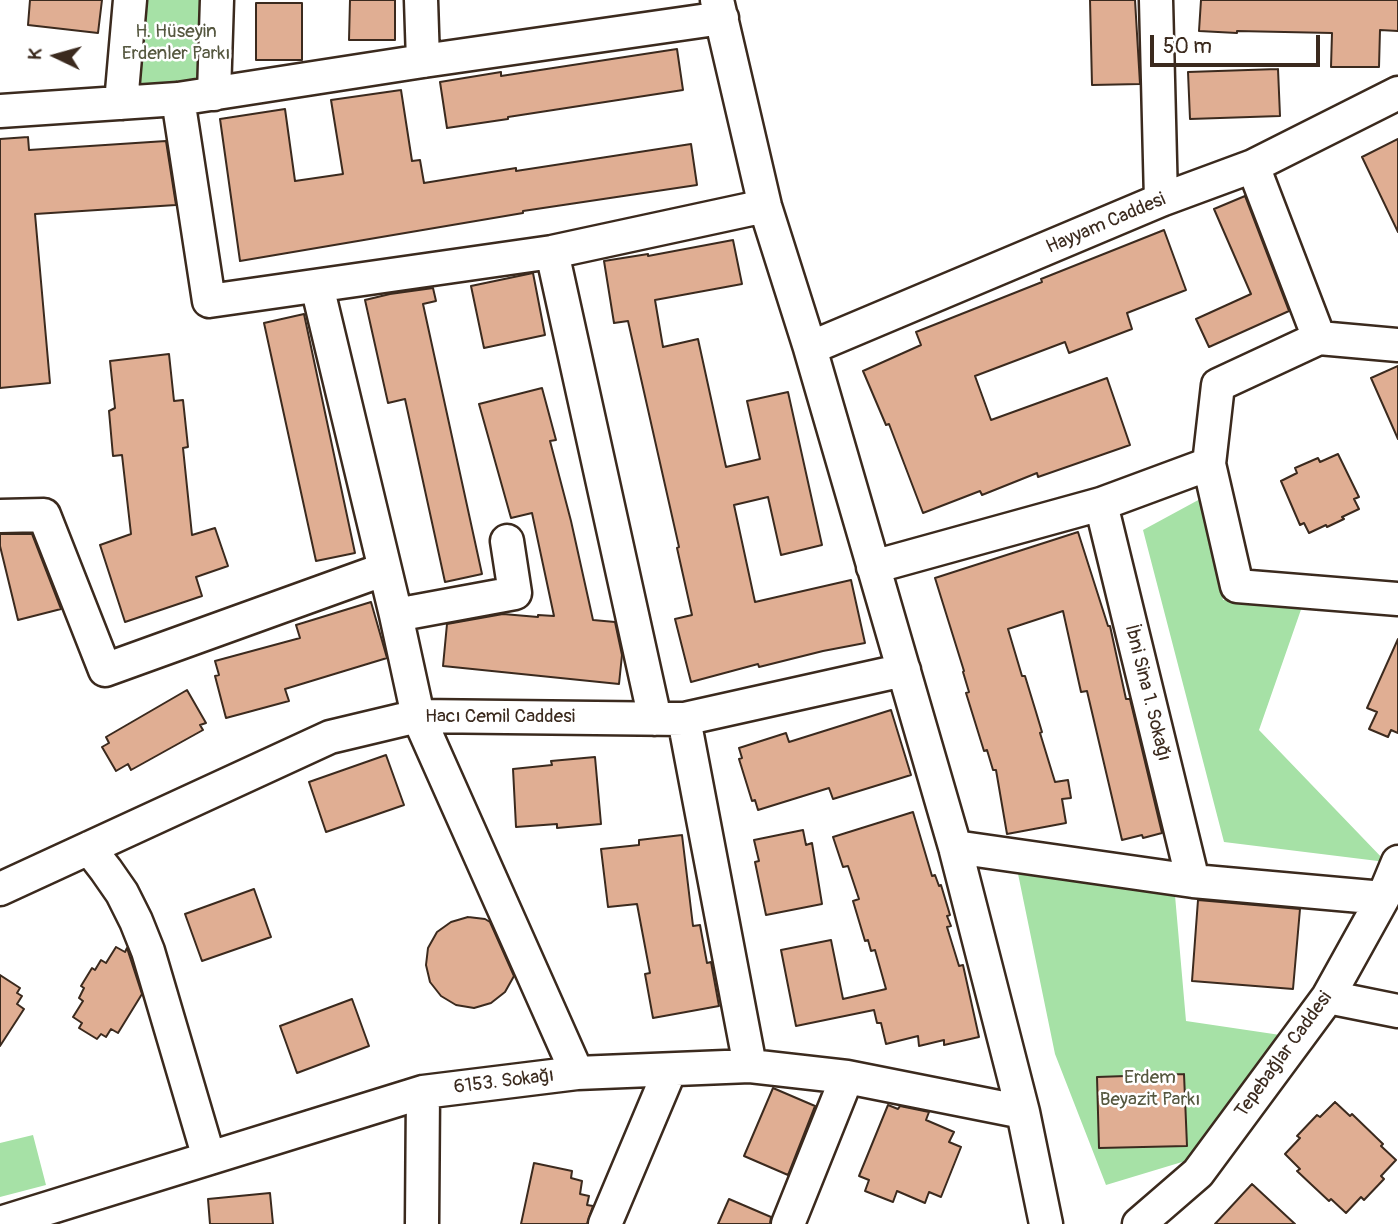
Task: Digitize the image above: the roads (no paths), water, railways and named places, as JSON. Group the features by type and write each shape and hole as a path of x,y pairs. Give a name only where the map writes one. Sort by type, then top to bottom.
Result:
{"street":[{"path":"121,103 130,0"},
{"path":"214,94 217,0"},
{"path":"421,0 424,61"},
{"path":"1156,0 1161,200"},
{"path":"0,111 178,99 214,94 424,61 719,9 765,206 810,348 955,847 1023,1112 1046,1224"},
{"name":"Hayyam Caddesi","path":"810,348 1161,200 1253,166 1398,93"},
{"path":"178,99 209,301 552,252 765,206"},
{"path":"1253,166 1319,338"},
{"path":"552,252 669,719 750,1066"},
{"path":"317,286 418,716 577,1073"},
{"path":"1398,345 1319,338 1218,385 1209,464 1237,586 1398,599"},
{"path":"873,567 1101,504 1209,464"},
{"name":"İbni Sina 1. Sokağı","path":"1101,504 1193,881"},
{"path":"0,516 44,516 104,670 385,569"},
{"path":"396,615 515,593 508,541"},
{"name":"Hacı Cemil Caddesi","path":"0,889 330,737 418,716 669,719 904,670"},
{"path":"955,847 1193,881 1382,898"},
{"path":"89,848 122,893 148,951 209,1158"},
{"name":"Tepebağlar Caddesi","path":"1139,1224 1198,1173 1328,998 1382,898 1398,862"},
{"path":"1328,998 1398,1011"},
{"name":"6153. Sokağı","path":"0,1223 423,1092 577,1073 750,1066 847,1077 1023,1112"},
{"path":"605,1224 670,1070"},
{"path":"788,1224 847,1077"},
{"path":"422,1224 423,1092"}],"park label":[{"name":"H. Hüseyin Erdenler Parkı","path":"176,43"},
{"name":"Erdem Beyazit Parkı","path":"1150,1089"}]}
